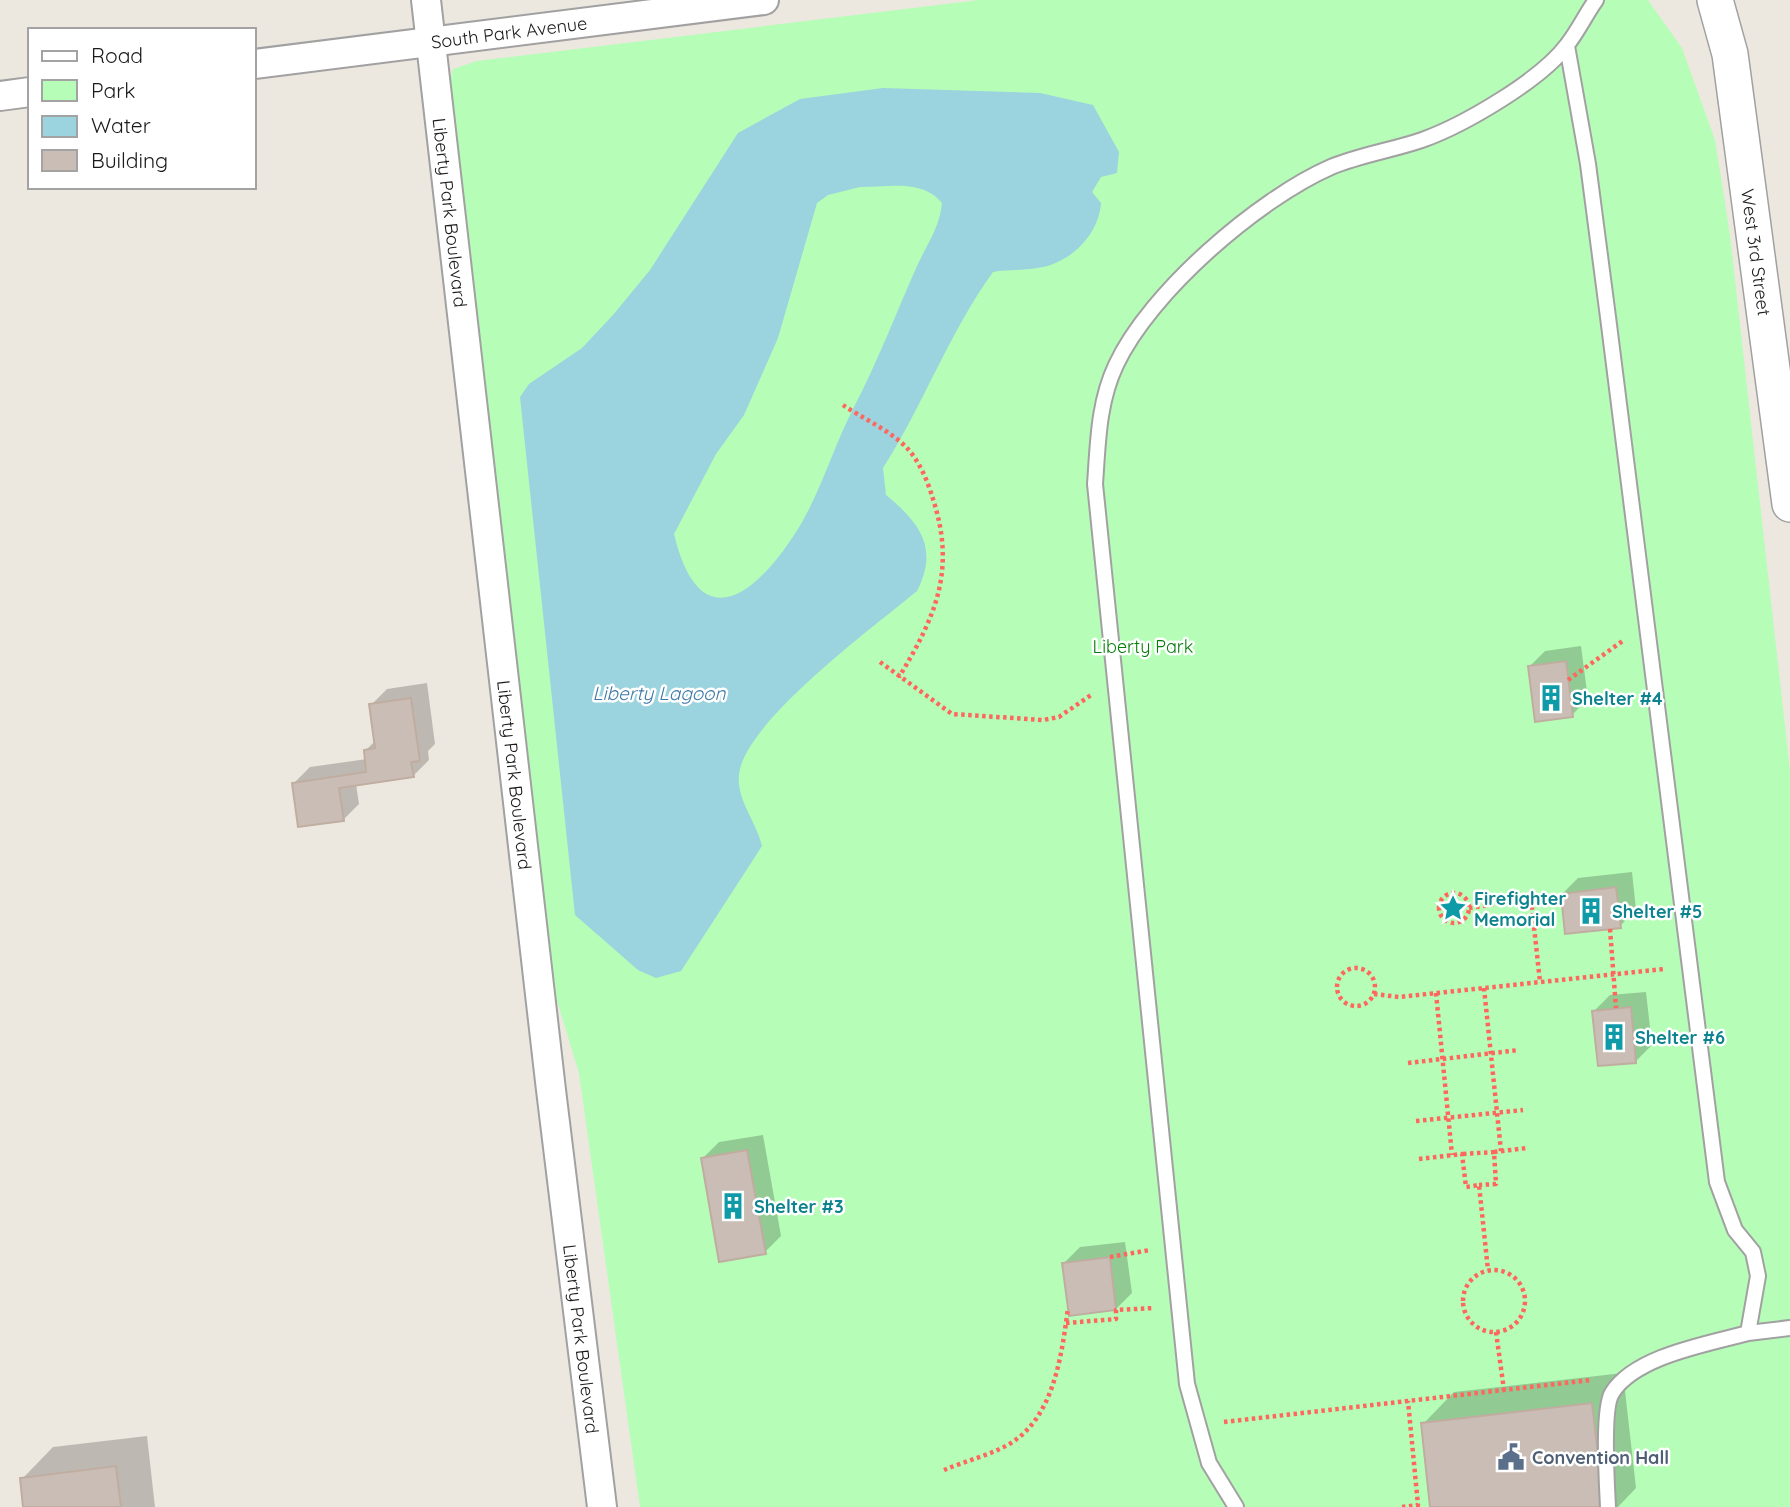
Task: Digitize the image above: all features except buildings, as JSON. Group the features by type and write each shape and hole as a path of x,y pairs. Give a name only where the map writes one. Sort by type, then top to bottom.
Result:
{"street":[{"name":"Liberty Park Boulevard","path":"426,0 551,1090 602,1507"},
{"name":"South Park Avenue","path":"256,64 764,0"},
{"name":"West 3rd Street","path":"1715,0 1730,54 1786,422 1790,504"},
{"path":"0,96 28,92"}],"lane":[{"path":"1236,1507 1209,1462 1187,1384 1095,484 1099,420 1116,365 1149,314 1192,267 1257,210 1331,167 1425,139 1488,107 1527,81 1567,46 1596,0"},
{"path":"1567,46 1588,164 1717,1182 1735,1230 1753,1252 1758,1276 1748,1333"},
{"path":"1608,1507 1606,1442 1610,1395 1631,1373 1668,1355 1748,1333 1790,1328"}],"path":[{"path":"843,405 906,447 927,481 944,532 943,566 934,610 899,677"},
{"path":"1568,680 1648,623"},
{"path":"880,662 951,714 1043,720 1059,717 1115,679"},
{"path":"1453,894 1462,896 1469,908 1466,917 1452,923 1443,919 1439,909 1442,900 1453,894"},
{"path":"1469,908 1531,899 1540,982"},
{"path":"1610,929 1616,1008"},
{"path":"1374,994 1373,981 1366,971 1347,970 1339,979 1340,996 1348,1004 1360,1005 1374,994 1399,997 1690,966"},
{"path":"1484,988 1501,1151"},
{"path":"1436,993 1452,1155"},
{"path":"1408,1063 1519,1050"},
{"path":"1416,1121 1523,1110"},
{"path":"1419,1159 1527,1148"},
{"path":"1462,1154 1466,1187 1496,1184 1493,1152"},
{"path":"1479,1185 1488,1270"},
{"path":"1110,1257 1173,1245"},
{"path":"1488,1270 1509,1273 1517,1280 1525,1298 1521,1317 1514,1325 1496,1332 1476,1327 1464,1310 1465,1289 1479,1273 1488,1270"},
{"path":"1066,1323 1116,1319 1116,1310 1179,1306"},
{"path":"944,1470 1014,1441 1033,1420 1051,1388 1063,1350 1068,1308"},
{"path":"1496,1332 1504,1390"},
{"path":"1198,1424 1589,1380"},
{"path":"1402,1507 1418,1505 1408,1401"}],"green space":[{"name":"Liberty Park","path":"979,0 1648,0 1682,48 1715,140 1730,235 1790,771 1790,1507 640,1507 579,1073 550,978 447,91 453,69 477,61"}],"water":[{"name":"Liberty Lagoon","path":"883,88 1040,93 1093,105 1119,152 1117,173 1101,177 1092,192 1101,203 1096,223 1086,240 1071,254 1046,266 993,272 977,295 883,468 886,495 917,526 926,549 923,576 917,591 843,651 786,703 746,754 739,784 762,846 681,971 656,978 638,970 575,915 520,397 529,384 582,348 613,315 650,270 738,133 800,99","holes":["904,186 925,190 942,203 936,228 813,502 796,532 763,575 746,589 729,597 713,596 698,587 685,566 674,534 716,454 744,415 778,338 817,203 828,195 860,187"]}],"place":[{"name":"Shelter #4","path":"1551,698"},
{"name":"Firefighter Memorial","path":"1453,908"},
{"name":"Shelter #5","path":"1591,911"},
{"name":"Shelter #6","path":"1614,1037"},
{"name":"Shelter #3","path":"733,1206"},
{"name":"Convention Hall","path":"1511,1457"}]}
